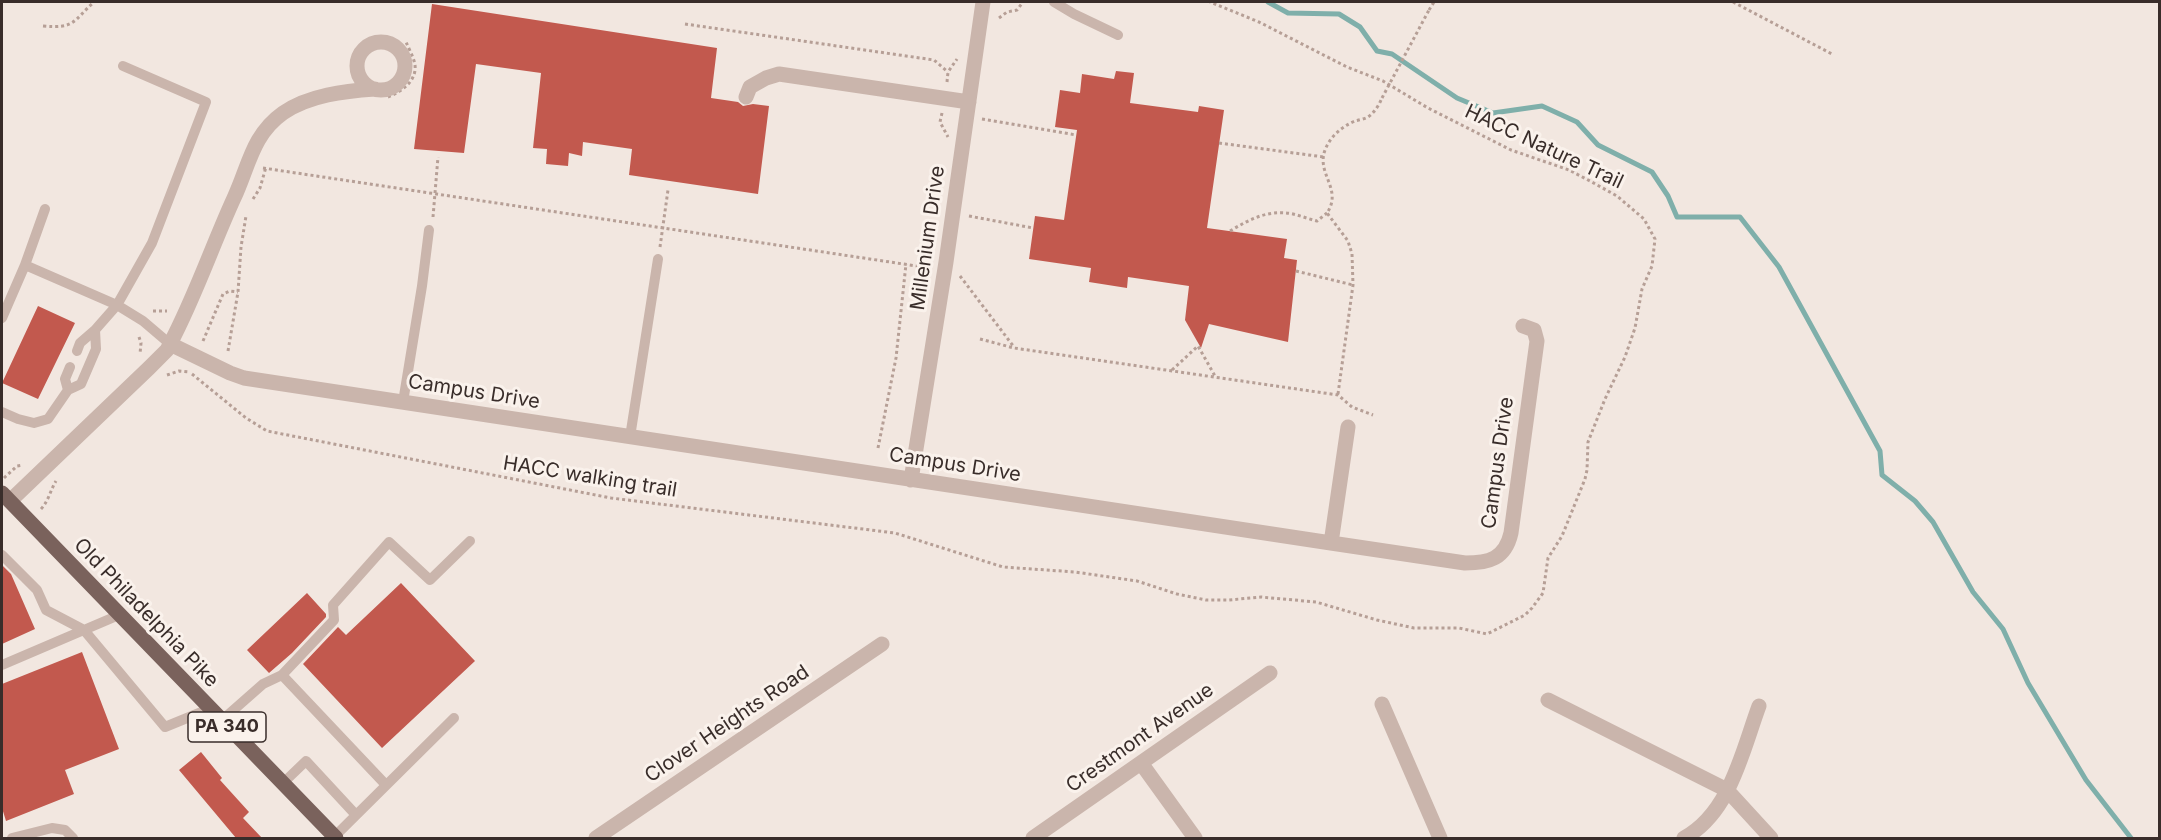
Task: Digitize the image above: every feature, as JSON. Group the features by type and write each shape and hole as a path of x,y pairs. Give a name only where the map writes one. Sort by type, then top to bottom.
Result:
{"main road":[{"name":"Old Philadelphia Pike","path":"6,497 335,838"}],"street":[{"name":"Millenium Drive","path":"911,480 945,270 983,2"},
{"path":"746,97 750,87 779,74 969,102"},
{"path":"6,497 161,356 170,344 235,196 255,144 273,122 285,111 307,101 332,94 377,95"},
{"name":"Campus Drive","path":"170,344 230,374 244,378 1331,543 1465,563 1482,563 1498,556 1508,544 1511,532 1537,341 1534,330 1523,326"},
{"path":"1331,543 1348,427"},
{"name":"Clover Heights Road","path":"596,838 882,644"},
{"name":"Crestmont Avenue","path":"1033,838 1270,673"},
{"path":"1548,700 1727,790 1771,838"},
{"path":"1382,704 1440,838"},
{"path":"1684,838 1697,831 1722,803 1759,706"},
{"path":"1141,763 1196,838"}],"lane":[{"path":"1054,2 1118,35"},
{"path":"77,351 80,343 117,305 152,243 206,102 123,66"},
{"path":"2,318 25,266 45,210"},
{"path":"403,402 429,230"},
{"path":"630,437 658,259"},
{"path":"25,266 117,305 143,321 170,344"},
{"path":"2,412 34,423 48,419 68,390 81,384 96,349 95,330"},
{"path":"68,390 65,379 70,367"},
{"path":"221,721 263,684 282,675 334,620 333,605 389,542 430,580 470,541"},
{"path":"2,555 38,590 46,610 84,630 165,727 209,708"},
{"path":"2,665 119,615"},
{"path":"282,675 386,785"},
{"path":"335,838 454,718"},
{"path":"282,784 306,761 356,815"},
{"path":"12,838 52,828 65,830 73,838"}],"path":[{"path":"43,26 71,25 94,2"},
{"path":"996,25 999,16 1017,10 1023,2"},
{"name":"HACC Nature Trail","path":"1003,567 1075,572 1137,580 1177,594 1206,600 1261,597 1316,602 1414,628 1459,628 1487,634 1525,615 1533,608 1542,592 1548,558 1562,536 1584,479 1587,470 1588,442 1625,357 1635,328 1642,289 1652,266 1655,239 1644,219 1617,196 1569,170 1511,150 1428,108 1383,81 1347,67 1259,22 1210,2"},
{"path":"1230,231 1254,217 1266,214 1294,214 1317,221 1327,213 1332,204 1333,193 1323,166 1327,146 1337,132 1367,117 1377,109 1434,2"},
{"path":"1733,2 1832,54"},
{"path":"685,24 934,60 948,72"},
{"path":"377,95 406,88 414,75 415,65 406,42"},
{"path":"980,130 982,119 1076,135"},
{"path":"1219,143 1324,157"},
{"path":"435,194 438,157"},
{"path":"228,351 238,292 247,207 260,188 268,160"},
{"path":"663,228 668,190"},
{"path":"1327,213 1348,242 1352,254 1353,285 1338,395"},
{"path":"967,215 1033,228"},
{"path":"878,448 896,358 906,264"},
{"path":"1296,271 1353,285"},
{"path":"958,274 1014,348"},
{"path":"980,339 1014,348 1338,395 1352,407 1373,415"},
{"path":"1172,370 1198,346 1215,376"},
{"name":"HACC walking trail","path":"189,372 246,418 267,431 611,498 895,533 1003,567"}],"building":[{"path":"432,4 717,48 711,98 738,102 743,106 753,104 769,106 758,194 629,175 632,149 583,142 582,156 569,153 568,166 546,164 547,149 533,148 541,73 476,64 464,153 414,149"},
{"path":"1116,71 1134,73 1130,103 1198,112 1199,106 1224,110 1207,228 1287,239 1284,258 1297,260 1288,342 1209,324 1201,348 1185,320 1189,286 1128,277 1127,288 1089,282 1091,268 1029,259 1035,216 1064,220 1077,130 1055,127 1060,90 1080,93 1082,74 1114,79"},
{"path":"38,306 75,323 38,399 2,383"},
{"path":"2,565 11,574 35,629 2,644"},
{"path":"401,583 475,661 382,748 303,664 338,627 346,635"},
{"path":"307,593 326,614 326,617 292,653 269,673 247,650"},
{"path":"82,652 119,749 65,770 74,794 6,821 2,808 2,684"},
{"path":"201,752 222,778 220,780 249,812 243,818 262,838 236,838 179,770"}],"waterway":[{"path":"1268,2 1288,13 1339,14 1360,27 1377,51 1392,54 1457,98 1493,113 1542,106 1577,122 1598,145 1652,172 1668,196 1677,217 1740,217 1779,267 1880,451 1882,475 1915,501 1933,522 1973,592 2003,629 2028,683 2086,780 2131,838"}]}
